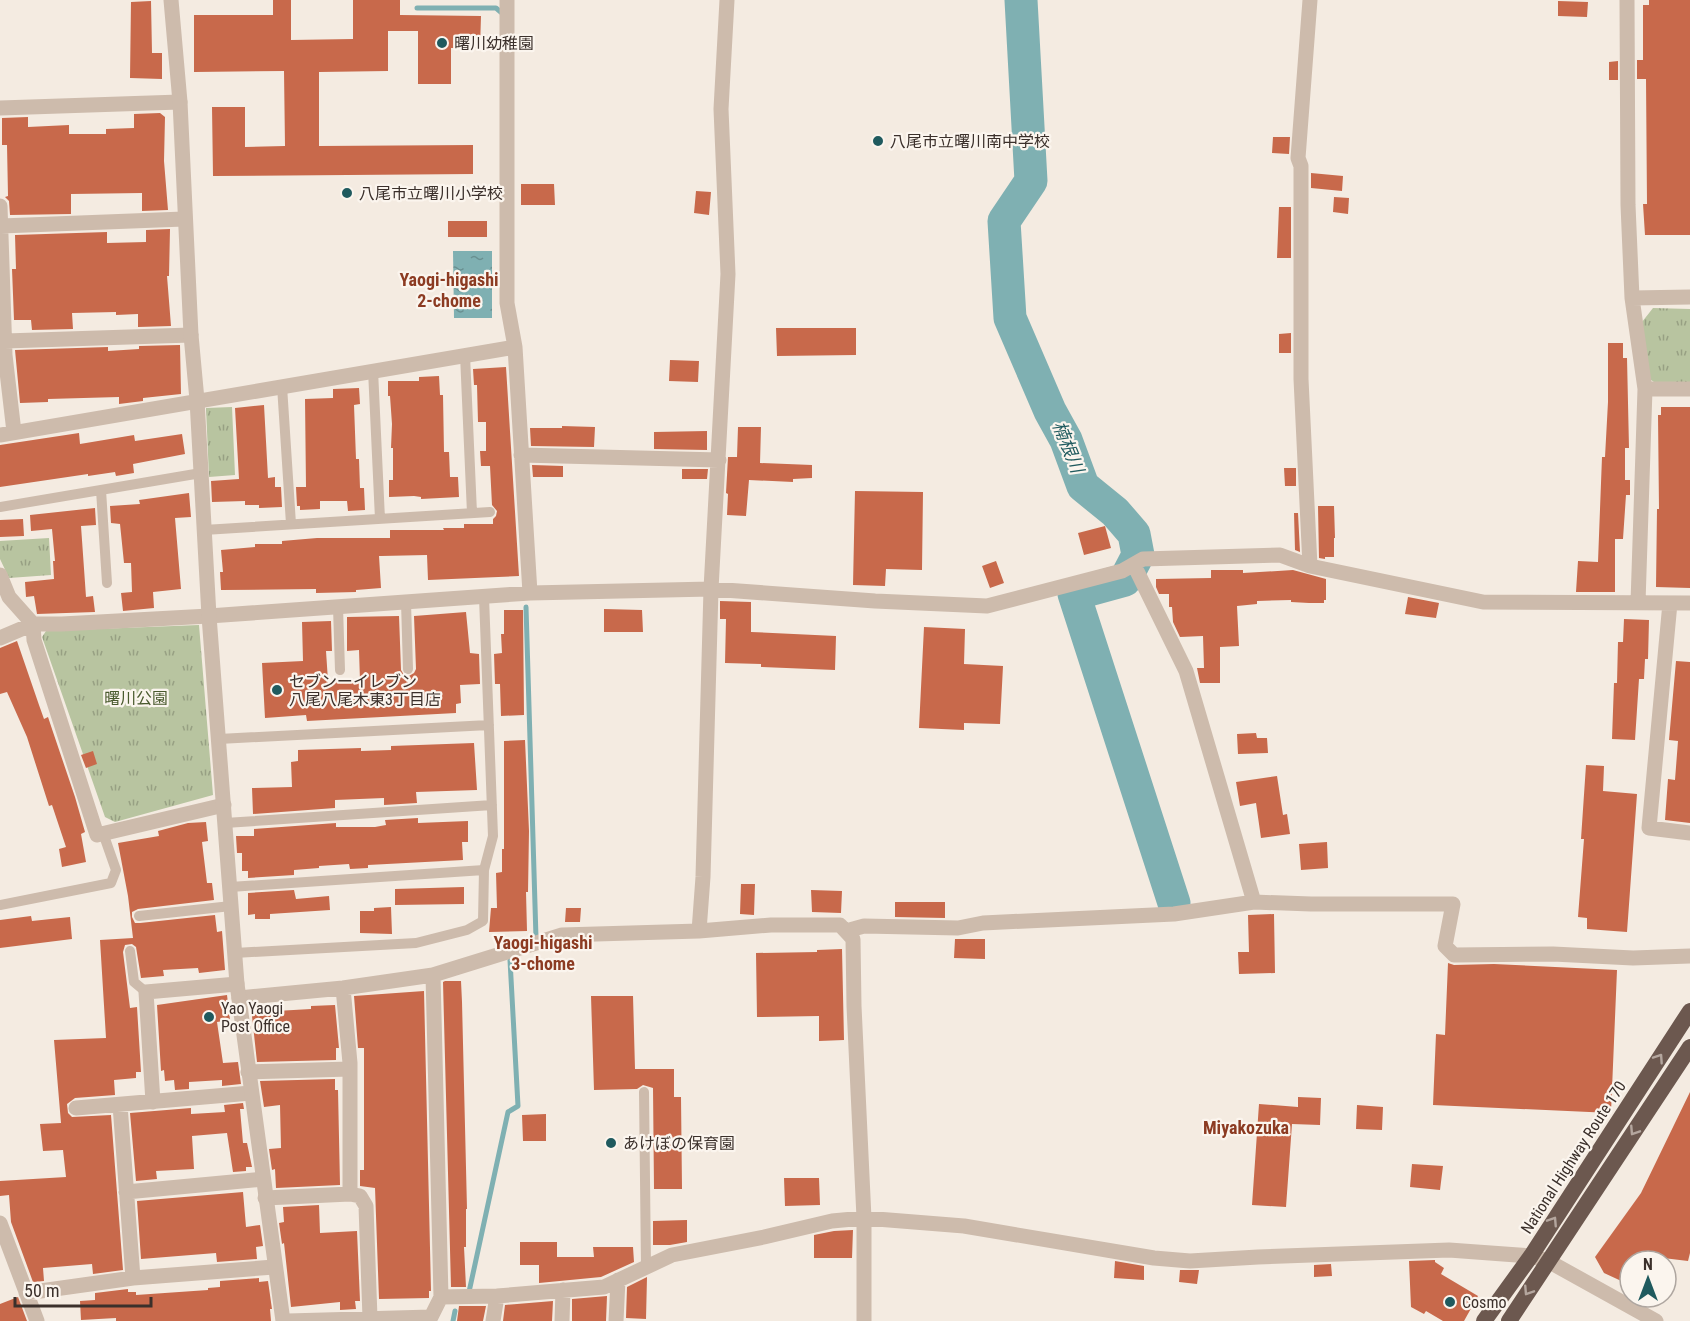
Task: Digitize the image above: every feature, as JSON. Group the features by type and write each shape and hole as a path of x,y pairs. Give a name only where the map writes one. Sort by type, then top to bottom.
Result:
{"highway":[{"name":"National Highway Route 170","path":"1484,1321 1530,1256 1690,1011"},
{"path":"1509,1321 1690,1047"}],"street":[{"path":"171,0 180,102 184,219 209,616 238,991 283,1321"},
{"path":"507,0 507,303 515,347 530,593"},
{"path":"699,931 703,877 711,589 728,274 721,109 727,0"},
{"path":"1310,0 1299,158 1301,166 1301,379 1310,566"},
{"path":"1627,0 1628,206 1632,298 1645,389 1638,603"},
{"path":"0,108 180,102"},
{"path":"0,206 7,433 515,347"},
{"path":"1,226 184,219"},
{"path":"1632,298 1690,297"},
{"path":"3,350 191,334"},
{"path":"1645,389 1690,390"},
{"path":"521,455 719,460"},
{"path":"0,638 33,624 209,616 530,593 711,589 876,602 987,606 1122,571 1143,559 1280,555 1310,566 1483,602 1690,603"},
{"path":"1134,565 1186,671 1254,902"},
{"path":"0,575 9,597 33,624 34,640 97,835 224,805"},
{"path":"1670,603 1649,828 1690,833"},
{"path":"846,931 864,926 958,928 983,923 1174,914 1254,902 1453,904 1445,946 1454,955 1553,954 1633,958 1690,956"},
{"path":"153,1102 146,992 343,988 433,975 562,935 699,931 771,925 840,925 853,939 864,1218 864,1321"},
{"path":"288,1321 370,1318 405,1320 431,1317 441,1298 433,975"},
{"path":"343,988 350,1069 350,1194"},
{"path":"248,1072 350,1069"},
{"path":"76,1108 251,1093"},
{"path":"120,1105 133,1278"},
{"path":"126,1192 263,1179"},
{"path":"265,1198 350,1194 360,1196 366,1206 370,1318"},
{"path":"441,1298 604,1287 672,1255 832,1221 864,1218 964,1226 1154,1258 1190,1261 1449,1250 1530,1256 1548,1261 1656,1321"},
{"path":"0,1223 37,1321"},
{"path":"26,1293 133,1278 274,1267"},
{"path":"616,1321 618,1280"},
{"path":"562,1321 563,1290"},
{"path":"493,1321 497,1296"}],"lane":[{"path":"465,355 472,513"},
{"path":"373,370 380,519"},
{"path":"282,386 291,524"},
{"path":"0,507 201,473"},
{"path":"101,490 107,583"},
{"path":"204,530 490,512"},
{"path":"235,953 416,943 467,930 483,921 484,870 492,836 484,597"},
{"path":"406,602 408,669"},
{"path":"338,607 339,670"},
{"path":"219,739 489,725"},
{"path":"225,823 492,805"},
{"path":"0,905 111,883 116,870 104,833"},
{"path":"230,887 484,870"},
{"path":"139,916 231,906"},
{"path":"130,951 134,982 146,992"},
{"path":"645,1092 646,1267"}],"green space":[{"path":"1653,308 1690,309 1690,384 1658,385 1647,377 1642,322"},
{"path":"232,407 235,475 209,477 206,408"},
{"path":"49,538 51,575 9,578 0,559 0,541"},
{"name":"曙川公園","path":"199,625 213,795 115,822 105,817 42,637 46,631"}],"water":[{"path":"453,251 492,251 492,318 454,318"}],"building":[{"path":"273,0 291,0 291,40 353,39 353,0 400,0 400,15 481,16 480,48 451,48 451,84 418,84 418,31 388,31 388,71 319,72 319,146 473,145 473,174 213,176 212,107 245,107 245,147 285,146 284,71 194,72 194,15 273,15"},
{"path":"1649,0 1690,0 1690,235 1645,235 1643,204 1647,204 1646,79 1637,79 1637,60 1643,60 1643,5 1649,5"},
{"path":"151,1 152,53 162,53 162,79 130,78 131,2"},
{"path":"1558,1 1588,2 1587,17 1558,16"},
{"path":"1618,61 1618,80 1609,80 1609,62"},
{"path":"160,113 165,117 164,161 168,210 142,211 142,193 71,194 71,214 10,215 9,201 5,197 8,196 7,145 2,145 2,118 28,117 28,127 69,125 69,134 106,134 106,129 134,128 134,114"},
{"path":"1273,137 1290,137 1289,154 1272,153"},
{"path":"1311,173 1343,176 1342,191 1311,188"},
{"path":"521,184 554,184 555,205 521,205"},
{"path":"696,191 711,192 709,215 694,213"},
{"path":"1334,197 1349,198 1348,214 1333,212"},
{"path":"1279,207 1291,207 1291,258 1277,258"},
{"path":"448,221 487,221 487,237 448,237"},
{"path":"170,229 169,276 167,276 171,326 138,327 138,314 116,315 116,312 72,313 73,329 32,330 31,320 14,320 12,269 16,269 15,235 107,232 107,243 146,242 146,230"},
{"path":"776,328 856,328 856,355 777,356"},
{"path":"1291,333 1291,353 1279,353 1279,334"},
{"path":"1608,343 1623,343 1623,358 1627,358 1629,448 1625,448 1625,480 1630,480 1630,495 1626,495 1623,539 1615,539 1615,592 1576,592 1578,561 1598,562 1602,457 1605,457 1608,402"},
{"path":"180,345 181,394 143,398 143,401 119,404 119,397 48,399 48,402 20,403 15,350 108,347 108,351 139,349 139,346"},
{"path":"670,360 699,361 698,382 669,381"},
{"path":"506,367 519,576 428,580 427,555 379,556 381,588 356,590 356,592 316,593 316,589 221,590 220,572 223,572 221,550 317,538 390,538 390,530 444,530 443,528 464,528 464,524 493,524 497,511 492,505 490,466 481,466 480,451 486,451 486,422 478,422 477,385 474,385 473,369"},
{"path":"439,376 440,395 443,395 444,452 449,452 450,477 458,477 459,497 421,499 421,497 414,496 389,497 389,480 393,480 393,448 391,448 392,424 388,381 419,381 419,377"},
{"path":"359,388 360,404 354,405 356,459 359,459 360,488 364,488 365,510 348,511 347,501 320,501 320,509 300,510 300,506 297,506 296,487 306,487 305,399 333,398 333,389"},
{"path":"264,405 268,478 275,477 275,487 281,487 282,507 259,508 259,505 245,505 245,501 212,502 211,481 239,479 235,408"},
{"path":"1661,407 1690,407 1690,588 1656,587 1657,509 1659,509 1658,415 1661,415"},
{"path":"562,426 595,427 594,447 531,446 530,428 562,428"},
{"path":"738,427 761,427 760,463 812,465 812,478 793,479 793,482 749,480 746,516 727,515 728,457 737,457"},
{"path":"707,431 707,450 654,449 654,432"},
{"path":"79,433 80,444 134,435 135,441 182,434 185,454 133,464 134,473 116,476 115,472 88,476 88,474 0,487 0,445"},
{"path":"532,465 563,466 563,477 533,477"},
{"path":"1284,468 1296,468 1296,486 1285,486"},
{"path":"682,469 708,469 707,479 682,479"},
{"path":"855,491 923,492 922,570 886,569 885,586 853,585"},
{"path":"189,493 191,517 175,518 181,589 153,592 154,608 123,611 121,593 132,592 131,563 124,563 120,524 111,523 110,506 140,504 139,500"},
{"path":"1318,506 1334,506 1334,557 1325,557 1325,559 1319,558"},
{"path":"95,508 96,525 81,526 86,597 93,596 95,612 37,614 34,596 26,597 25,582 54,579 53,561 55,561 52,529 31,531 30,515"},
{"path":"1294,513 1298,513 1300,552 1295,550"},
{"path":"23,519 24,536 0,537 0,520"},
{"path":"1105,526 1111,548 1084,555 1078,533"},
{"path":"996,561 1004,583 990,588 982,566"},
{"path":"1211,570 1243,570 1243,573 1293,570 1326,579 1326,600 1324,603 1291,602 1291,600 1257,601 1257,604 1237,606 1239,646 1220,647 1220,683 1200,683 1197,668 1204,668 1203,636 1180,637 1173,622 1172,607 1169,607 1169,594 1159,594 1156,579 1211,578"},
{"path":"1408,597 1439,603 1436,618 1405,614"},
{"path":"720,601 751,602 751,632 836,636 835,670 725,663 726,619 720,619"},
{"path":"604,609 642,610 643,632 604,632"},
{"path":"504,610 523,610 524,715 501,716 500,684 495,684 494,654 502,653 501,634 504,634"},
{"path":"466,612 470,653 479,654 480,684 460,685 461,703 456,704 456,713 307,721 306,715 265,718 262,663 303,661 302,622 331,621 332,651 326,651 328,681 360,681 359,650 347,651 347,617 399,616 401,670 404,675 409,676 416,669 414,616"},
{"path":"1624,619 1649,620 1648,659 1645,659 1644,679 1639,679 1635,740 1612,739 1618,642 1623,642"},
{"path":"924,627 965,629 964,664 1003,666 1000,724 964,723 964,730 919,728"},
{"path":"17,641 44,719 48,717 75,797 85,832 81,834 86,862 62,867 59,849 66,847 52,805 49,806 27,737 7,692 0,694 0,648"},
{"path":"1676,661 1690,662 1690,823 1665,820 1668,779 1675,780 1678,741 1669,740"},
{"path":"1256,733 1257,738 1267,738 1268,753 1238,754 1237,734"},
{"path":"525,740 529,831 527,931 489,932 491,908 497,908 496,873 502,872 502,849 504,849 504,741"},
{"path":"474,743 477,790 416,792 417,803 384,805 384,798 335,800 335,808 253,814 252,788 292,787 291,762 298,761 298,750 361,748 361,751 391,750 391,746"},
{"path":"93,751 97,764 86,768 81,755"},
{"path":"1586,765 1604,766 1603,791 1637,794 1627,932 1587,929 1587,918 1578,917 1584,839 1581,839"},
{"path":"1277,776 1283,815 1287,814 1290,834 1261,838 1256,803 1240,806 1236,782"},
{"path":"418,818 418,823 468,821 468,842 462,842 463,860 368,865 368,868 350,869 349,864 319,866 319,868 294,870 294,875 248,878 248,871 242,871 242,853 237,853 236,836 254,836 254,829 336,823 336,827 375,827 386,825 385,820"},
{"path":"206,822 208,841 202,842 207,883 212,883 214,900 138,909 132,912 132,917 135,923 140,923 215,915 217,932 222,931 225,970 199,973 198,968 163,970 164,976 141,978 136,947 132,944 125,945 123,952 130,1008 137,1007 141,1072 136,1072 136,1078 114,1080 115,1095 75,1098 67,1104 68,1113 72,1117 111,1115 123,1270 93,1274 92,1264 43,1268 44,1281 33,1282 11,1222 9,1195 0,1196 0,1181 66,1177 63,1150 43,1151 40,1124 61,1123 54,1040 106,1038 100,940 133,938 118,843 159,836 158,831 188,823"},
{"path":"1327,842 1328,868 1301,870 1299,844"},
{"path":"741,884 755,884 754,915 740,914"},
{"path":"464,887 464,904 395,905 395,889"},
{"path":"294,890 296,899 329,896 330,910 270,914 270,919 255,919 255,914 248,915 248,893"},
{"path":"811,890 842,891 841,913 812,912"},
{"path":"895,902 945,902 945,918 895,917"},
{"path":"391,907 392,934 360,933 360,911"},
{"path":"566,908 581,908 580,922 565,922"},
{"path":"1274,914 1275,973 1239,974 1238,952 1249,952 1248,915"},
{"path":"31,916 32,921 70,917 72,939 0,948 0,920"},
{"path":"955,939 985,939 985,959 954,958"},
{"path":"842,949 844,1040 819,1041 819,1016 757,1017 756,953 817,952 817,950"},
{"path":"1448,963 1617,970 1611,1113 1433,1105 1436,1034 1445,1035"},
{"path":"461,981 467,1209 466,1247 464,1247 466,1287 451,1287 443,982"},
{"path":"424,991 431,1291 429,1291 429,1298 379,1299 375,1188 360,1186 360,1170 364,1170 364,1048 358,1048 354,996"},
{"path":"227,995 230,1020 217,1022 223,1063 238,1062 241,1084 222,1086 222,1080 189,1082 189,1089 175,1090 174,1080 165,1081 164,1070 161,1071 157,1005"},
{"path":"591,996 633,996 635,1069 674,1069 674,1097 681,1097 682,1189 654,1189 653,1088 643,1085 637,1089 594,1090"},
{"path":"276,1004 276,1011 335,1005 339,1048 336,1048 336,1060 257,1062 251,1007"},
{"path":"335,1079 335,1090 338,1090 340,1185 276,1188 275,1169 272,1170 269,1149 281,1148 280,1105 264,1107 260,1081"},
{"path":"1690,1092 1690,1253 1688,1261 1678,1260 1678,1249 1618,1249 1618,1279 1604,1273 1595,1257 1641,1193"},
{"path":"1298,1097 1321,1098 1320,1125 1292,1124 1286,1207 1252,1205 1259,1104 1298,1107"},
{"path":"243,1103 244,1109 240,1109 243,1143 247,1143 252,1167 246,1167 246,1171 233,1172 227,1133 192,1136 194,1169 156,1171 157,1179 136,1181 130,1113 191,1108 191,1114 225,1112 224,1105"},
{"path":"1357,1105 1383,1107 1382,1130 1356,1129"},
{"path":"546,1114 546,1141 523,1141 522,1115"},
{"path":"1412,1164 1443,1166 1440,1190 1410,1187"},
{"path":"784,1178 819,1178 820,1205 785,1206"},
{"path":"243,1192 246,1227 260,1225 263,1246 256,1247 257,1259 217,1262 216,1253 141,1259 137,1201"},
{"path":"319,1205 320,1233 357,1231 360,1301 355,1301 356,1309 340,1310 340,1302 291,1307 284,1243 282,1244 279,1223 284,1222 283,1207"},
{"path":"687,1220 687,1242 653,1245 653,1221"},
{"path":"853,1230 852,1258 814,1258 814,1235"},
{"path":"520,1242 557,1242 557,1257 594,1257 593,1247 633,1247 634,1262 601,1277 539,1283 539,1265 520,1265"},
{"path":"1435,1260 1444,1268 1441,1274 1478,1296 1464,1321 1443,1321 1426,1311 1424,1314 1411,1307 1409,1261"},
{"path":"1115,1261 1144,1266 1144,1280 1114,1278"},
{"path":"1331,1264 1332,1276 1314,1277 1314,1265"},
{"path":"1180,1270 1199,1270 1197,1284 1179,1282"},
{"path":"647,1277 646,1319 626,1318 627,1287"},
{"path":"259,1278 259,1282 268,1281 272,1309 270,1309 271,1321 116,1321 116,1318 81,1320 80,1301 95,1300 95,1293 128,1289 128,1292 136,1292 136,1295 208,1290 208,1288 220,1287 220,1281"},
{"path":"607,1296 606,1321 572,1321 572,1299"},
{"path":"18,1297 27,1321 0,1321 0,1304"},
{"path":"553,1301 552,1321 503,1321 505,1305"},
{"path":"459,1306 486,1306 483,1321 457,1321"}],"waterway":[{"name":"楠根川","path":"1021,0 1031,181 1004,221 1010,318 1050,411 1066,440 1083,486 1115,512 1134,534 1138,555 1125,580 1074,594 1174,903"},
{"path":"417,8 496,8 503,14 503,17"},
{"path":"526,607 536,938"},
{"path":"469,1292 508,1112 518,1106 510,960"},
{"path":"453,1321 455,1311"}],"place":[{"name":"曙川幼稚園","path":"442,43"},
{"name":"八尾市立曙川南中学校","path":"878,141"},
{"name":"八尾市立曙川小学校","path":"347,193"},
{"name":"セブンーイレブン 八尾八尾木東3丁目店","path":"277,690"},
{"name":"Yao Yaogi Post Office","path":"209,1017"},
{"name":"あけぼの保育園","path":"611,1143"},
{"name":"Cosmo","path":"1450,1302"}],"district":[{"name":"Yaogi-higashi 2-chome","path":"449,290"},
{"name":"Yaogi-higashi 3-chome","path":"543,953"},
{"name":"Miyakozuka","path":"1246,1128"}]}
